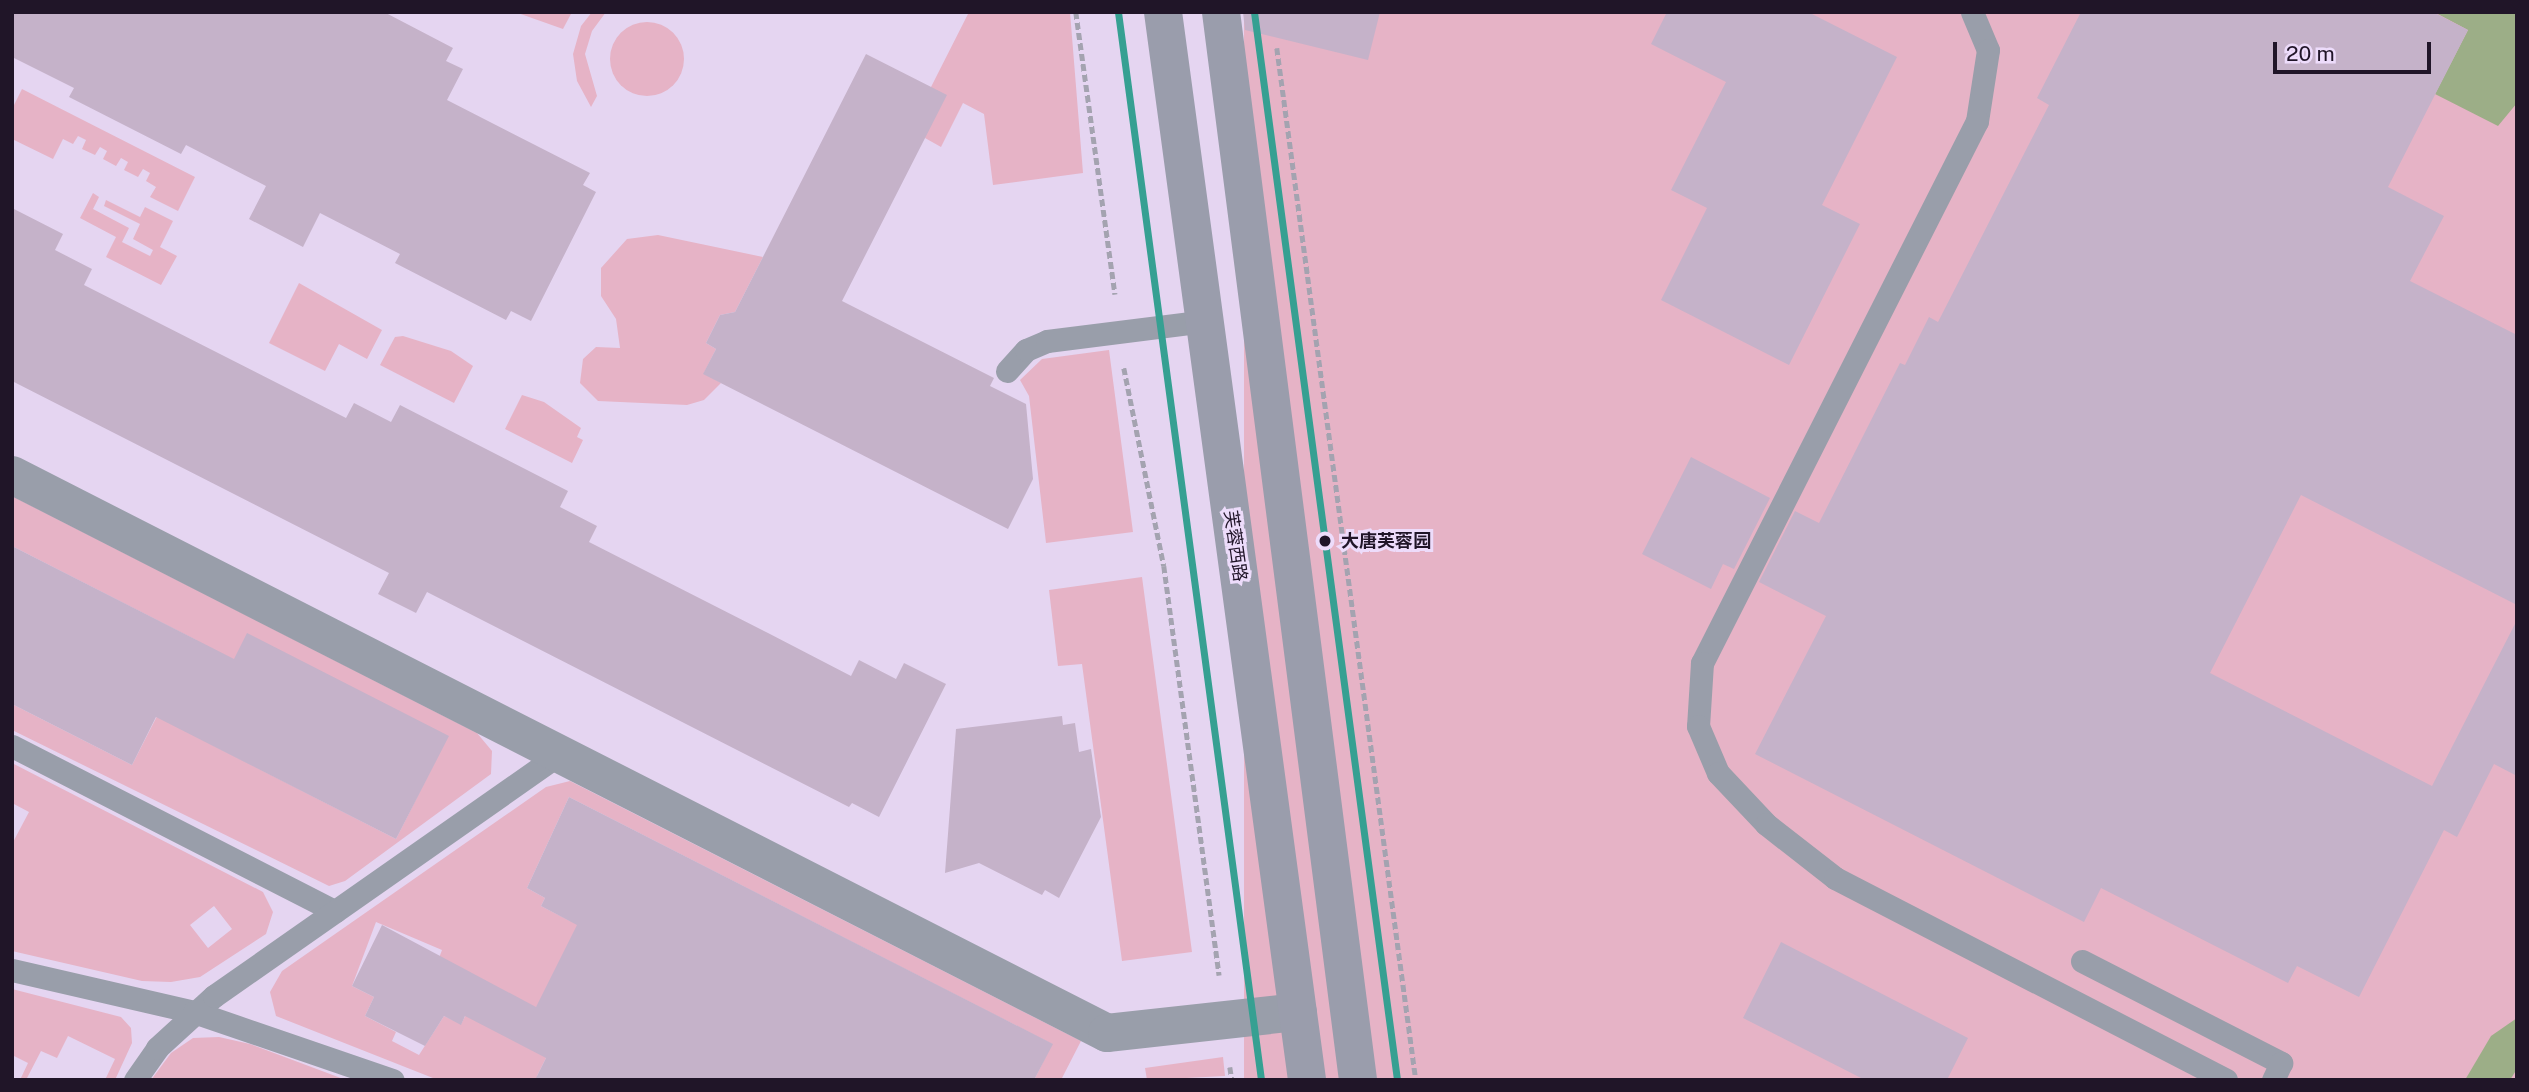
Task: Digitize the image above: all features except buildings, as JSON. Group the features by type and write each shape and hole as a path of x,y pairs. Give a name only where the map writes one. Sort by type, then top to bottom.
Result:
{"main road":[{"name":"芙蓉西路","path":"1163,12 1307,1080"},
{"path":"1221,12 1358,1080"}],"street":[{"path":"12,475 1107,1032 1298,1012"}],"lane":[{"path":"1972,12 1988,50 1977,121 1702,663 1698,726 1718,773 1766,824 1835,878 2225,1080"},
{"path":"1007,371 1032,346 1205,321"},
{"path":"12,746 335,911"},
{"path":"135,1080 157,1048 194,1012 560,754"},
{"path":"2082,961 2281,1063 2273,1080"},
{"path":"12,970 194,1012 393,1080"}],"path":[{"path":"1076,12 1135,438 1162,558 1232,1080"},
{"path":"1276,40 1416,1080"}],"shaded area":[{"path":"515,12 572,12 563,29"},
{"path":"592,12 606,12 592,31 585,54 597,96 591,107 577,81 573,54 581,26"},
{"path":"969,12 1070,12 1083,173 993,185 984,114 963,103 941,147 925,138 931,87"},
{"name":"大唐芙蓉园","path":"1244,12 2517,12 2517,1080 1244,1080"},
{"path":"2434,12 2517,12 2517,103 2498,126 2435,94 2468,30"},
{"path":"647,22 668,28 678,38 684,59 678,80 668,90 647,96 626,90 616,80 610,59 616,38 626,28"},
{"path":"22,89 195,177 178,211 150,197 156,187 146,181 150,173 143,169 138,177 124,170 128,162 121,158 116,166 103,159 107,151 100,147 95,155 82,149 86,140 78,136 73,144 63,139 53,159 12,139 14,105"},
{"path":"93,193 99,197 93,209 129,228 122,242 150,256 153,250 133,239 140,224 104,206 106,200 140,217 145,207 173,221 160,247 177,256 161,285 106,257 116,237 80,218"},
{"path":"658,235 763,257 735,312 720,315 706,343 716,349 704,373 721,383 704,400 687,405 598,401 580,383 583,359 596,347 620,348 616,319 601,296 601,268 627,239"},
{"path":"299,283 382,330 367,359 339,344 325,371 269,343"},
{"path":"403,336 451,351 473,366 454,403 380,365 395,337"},
{"path":"1109,350 1133,532 1046,543 1029,396 1020,380 1042,359"},
{"path":"522,395 544,402 581,428 577,437 583,440 572,463 505,429"},
{"path":"12,496 477,733 492,751 491,774 345,881 329,886 12,730 12,704 132,765 196,640 12,546","holes":["195,736 448,736 396,839"]},
{"path":"1142,577 1192,952 1122,961 1082,664 1058,666 1049,590"},
{"path":"12,763 263,892 273,912 266,934 200,977 171,982 142,981 12,951 12,844 29,812 12,803","holes":["214,906 232,929 208,948 190,925"]},
{"path":"570,781 1081,1041 1061,1080 1034,1080 1052,1044 569,797 527,888 545,898 541,906 570,921 593,922 531,1015 546,1058 537,1076 544,1080 438,1080 276,1016 270,992 282,971 546,787","holes":["376,922 442,950 439,958 480,988 461,1024 444,1016 419,1055 392,1041 396,1032 365,1016 374,997 352,986"]},
{"path":"12,989 121,1017 131,1028 132,1043 115,1080 105,1080 115,1059 68,1036 57,1058 41,1051 26,1080 20,1080 28,1063 12,1055"},
{"path":"2517,1018 2517,1069 2510,1080 2465,1080 2491,1036"},
{"path":"219,1037 250,1044 346,1080 151,1080 171,1053 193,1038"},
{"path":"1223,1057 1225,1076 1147,1080 1145,1068"}],"transit line":[{"path":"1118,12 1261,1080"},
{"path":"1254,12 1397,1080"}],"place":[{"name":"大唐芙蓉园","path":"1325,541"}]}
